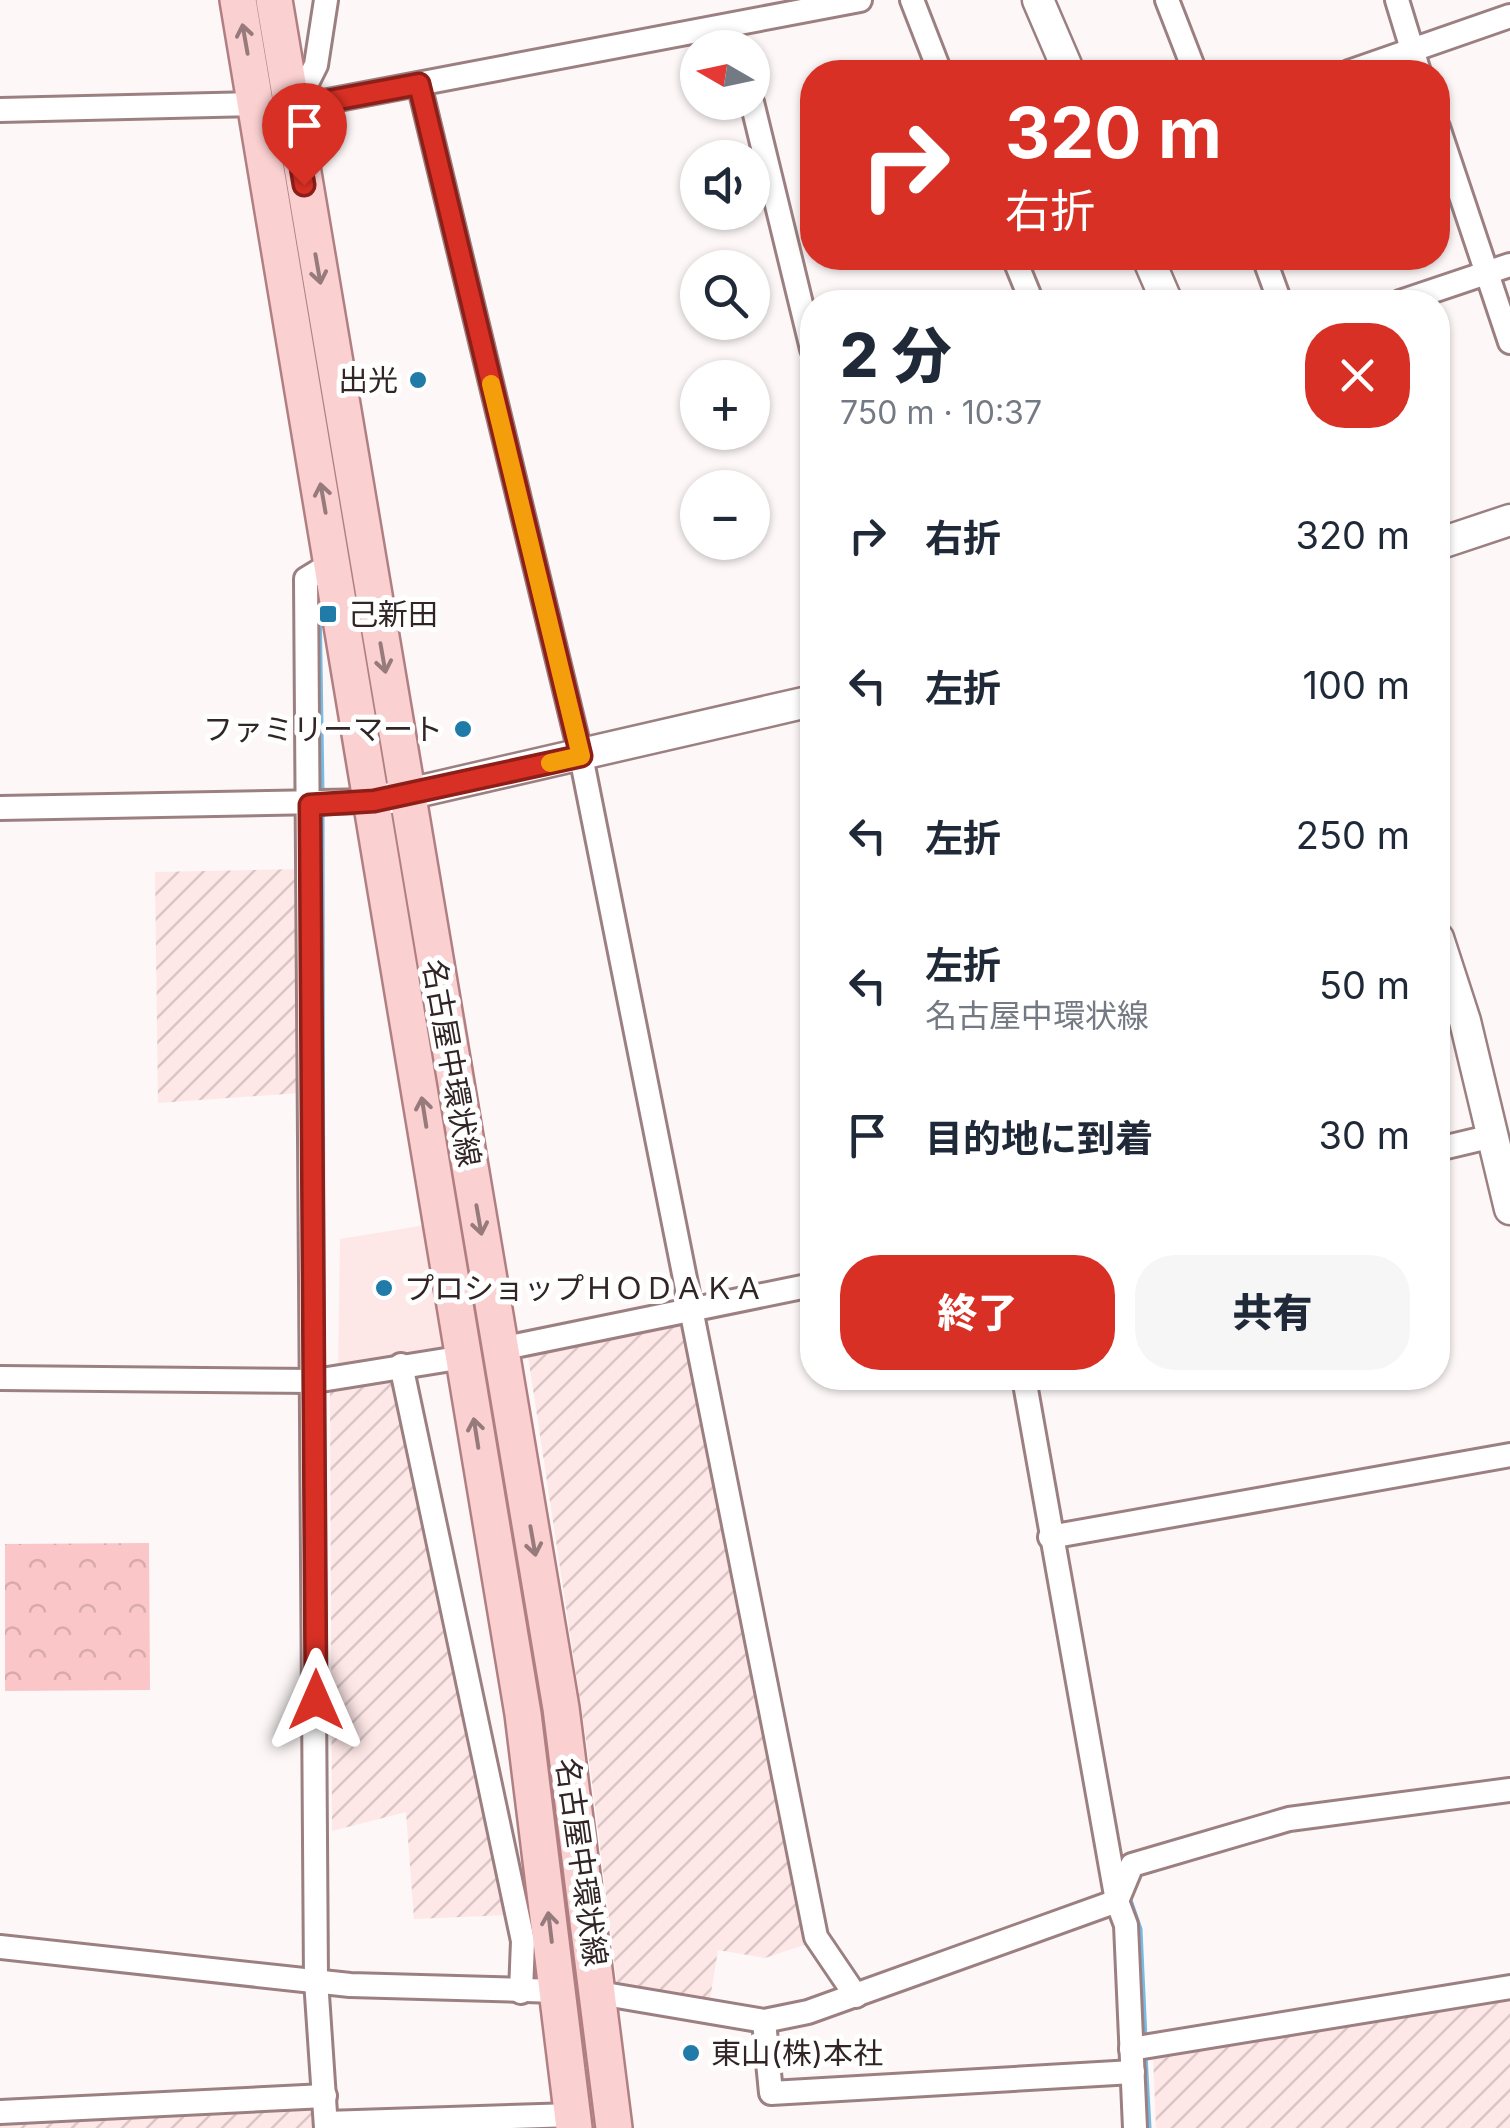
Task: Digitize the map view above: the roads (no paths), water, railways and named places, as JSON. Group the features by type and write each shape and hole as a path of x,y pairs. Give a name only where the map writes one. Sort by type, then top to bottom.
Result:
{"main road":[{"name":"名古屋中環状線","path":"238,0 279,101 390,798 464,1357 523,1714 574,2121"},
{"name":"名古屋中環状線","path":"274,0 279,101 334,562 390,798 500,1349 561,1708 600,1993 614,2128"}],"street":[{"path":"279,101 306,86 316,65 326,0"},
{"path":"912,0 935,60"},
{"path":"1038,0 1064,60"},
{"path":"1167,0 1190,60"},
{"path":"1397,0 1415,60"},
{"path":"758,30 851,1"},
{"path":"1380,60 1510,16"},
{"path":"0,110 279,101 680,45"},
{"path":"419,84 581,756 816,1937 856,1996"},
{"path":"756,120 800,300"},
{"path":"1450,164 1510,342"},
{"path":"1436,290 1510,265"},
{"path":"1450,540 1510,520"},
{"path":"334,562 306,578 318,805 322,1981 326,2125 574,2121"},
{"path":"0,808 318,805 390,798 800,704"},
{"path":"1450,974 1509,1195"},
{"path":"1450,1146 1492,1136"},
{"path":"500,1349 800,1286"},
{"path":"0,1378 321,1380 464,1357"},
{"path":"401,1365 524,1941 521,1992"},
{"path":"1026,1390 1116,1901 1126,1926 1134,2128"},
{"path":"1050,1536 1510,1455"},
{"path":"600,1993 764,2021 856,1996 1116,1901 1132,1865 1289,1819 1510,1790"},
{"path":"0,1947 322,1981 558,1991"},
{"path":"764,2021 770,2092 1132,2060 1510,1987"},
{"path":"0,2112 324,2096"}],"waterway":[{"path":"319,596 322,793"},
{"path":"322,809 323,1373"},
{"path":"1129,1897 1140,1929 1145,2039"},
{"path":"1145,2055 1149,2128"}],"place":[{"name":"出光","path":"418,380"},
{"name":"己新田","path":"328,614"},
{"name":"ファミリーマート","path":"463,729"},
{"name":"プロショップＨＯＤＡＫＡ","path":"384,1288"},
{"name":"東山(株)本社","path":"691,2053"}]}
